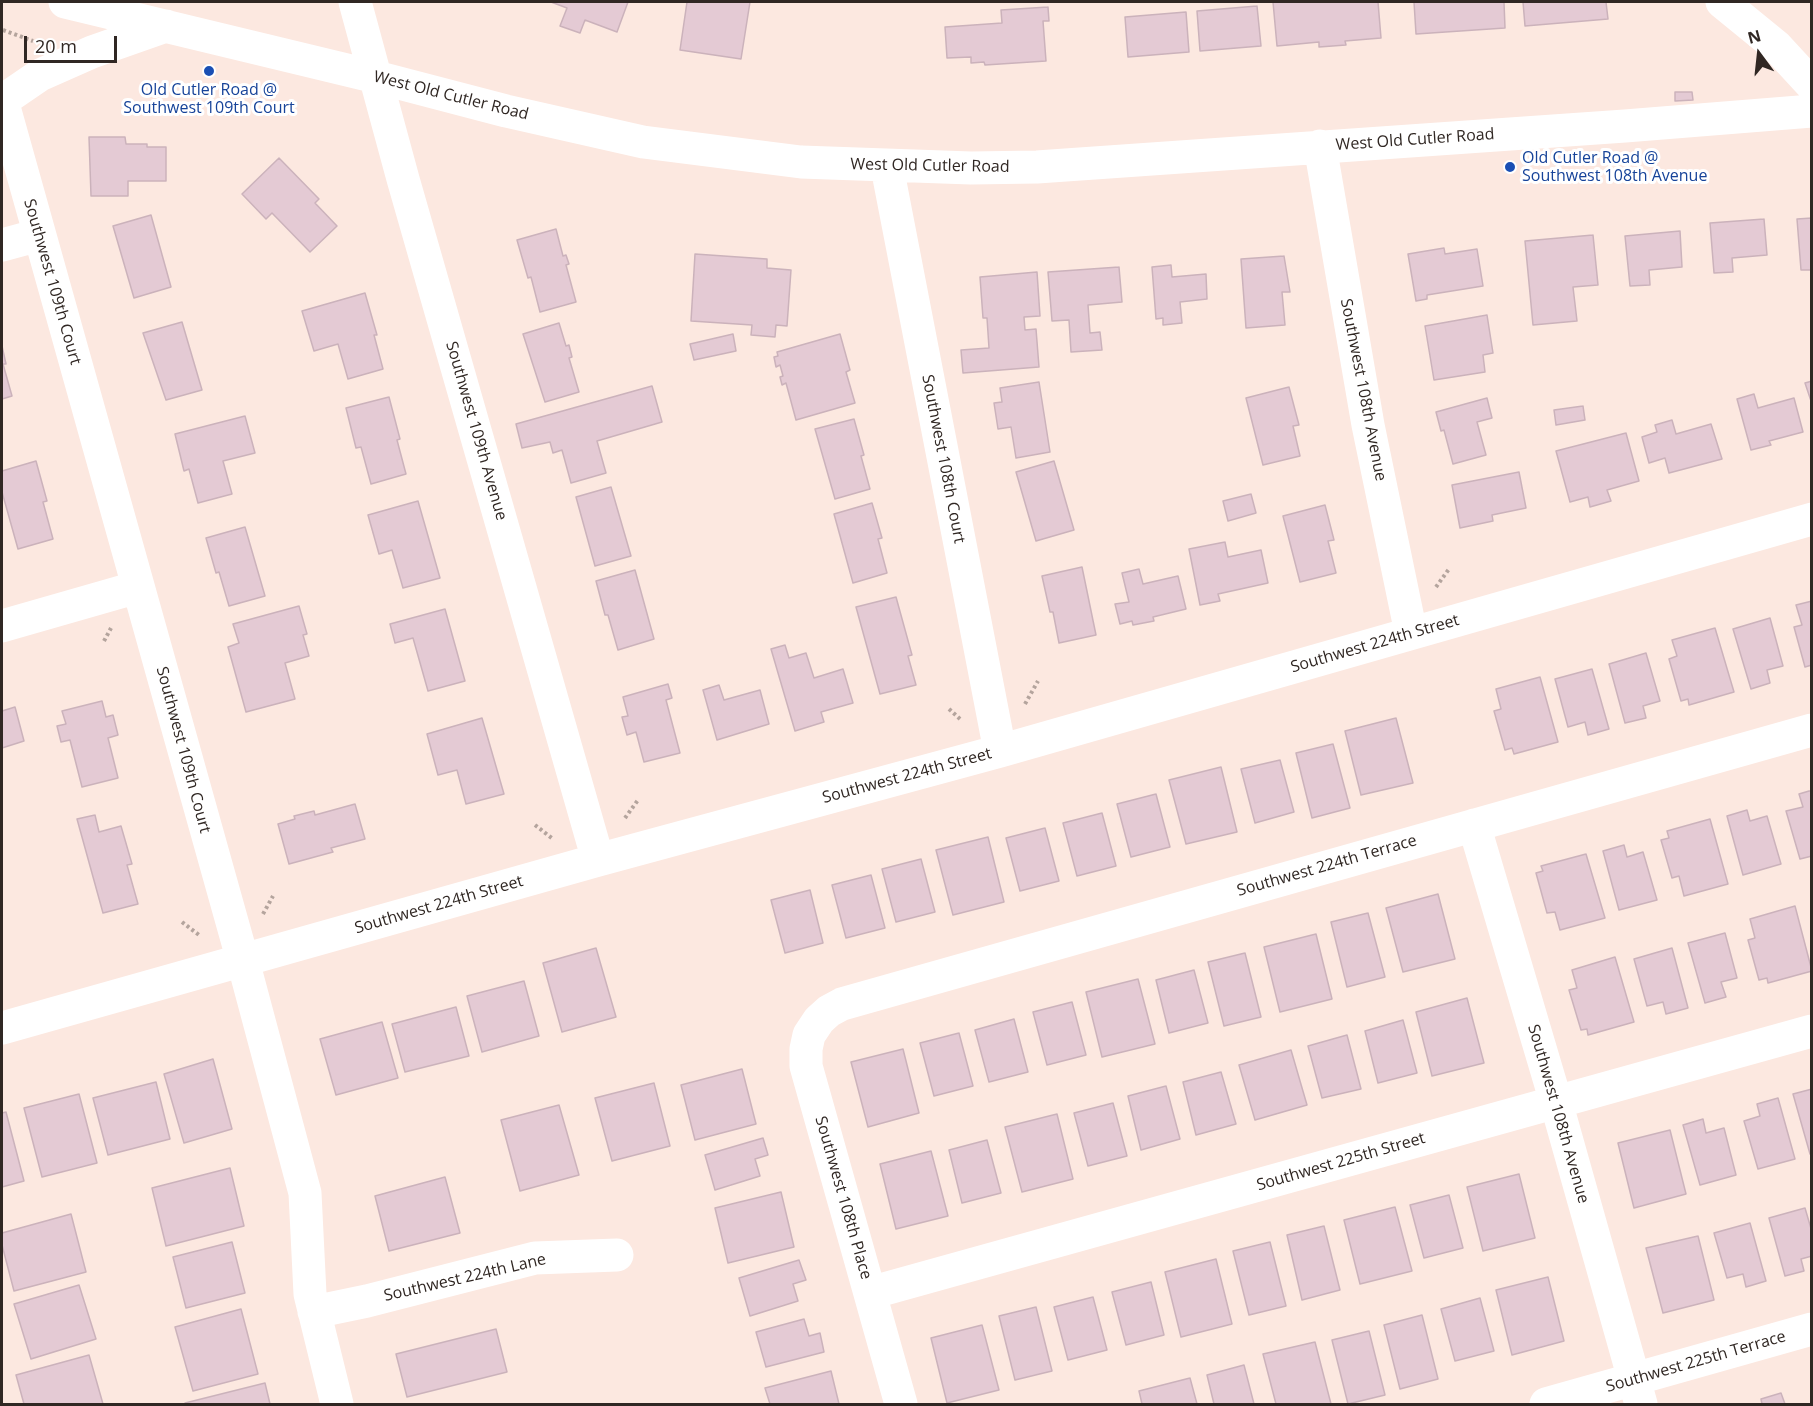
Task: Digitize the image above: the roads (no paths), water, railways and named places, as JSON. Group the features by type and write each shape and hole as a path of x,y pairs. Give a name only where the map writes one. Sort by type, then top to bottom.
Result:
{"street":[{"name":"West Old Cutler Road","path":"65,2 376,77 506,111 643,142 801,162 887,167 1037,167 1812,111"},
{"name":"Southwest 109th Avenue","path":"356,2 598,860"},
{"path":"1722,2 1776,46 1812,85"},
{"path":"2,100 40,75 92,52 166,26"},
{"name":"Southwest 109th Court","path":"2,100 243,961 305,1193 310,1294 337,1404"},
{"name":"Southwest 108th Avenue","path":"1320,146 1368,424 1411,633"},
{"name":"Southwest 108th Court","path":"887,167 1000,751"},
{"path":"2,245 39,234"},
{"name":"Southwest 224th Street","path":"2,1028 598,860 1000,751 1812,519"},
{"path":"2,626 138,587"},
{"name":"Southwest 224th Terrace","path":"842,1004 1812,730"},
{"name":"Southwest 108th Avenue","path":"1474,825 1556,1102 1637,1392"},
{"name":"Southwest 108th Place","path":"842,1004 824,1016 809,1035 806,1066 901,1404"},
{"name":"Southwest 225th Street","path":"870,1293 1812,1031"},
{"name":"Southwest 224th Lane","path":"314,1312 367,1301 535,1258 617,1255"},
{"name":"Southwest 225th Terrace","path":"1546,1404 1637,1392 1812,1329"}],"place":[{"name":"Old Cutler Road @ Southwest 109th Court","path":"209,71"},
{"name":"Old Cutler Road @ Southwest 108th Avenue","path":"1510,167"}]}
